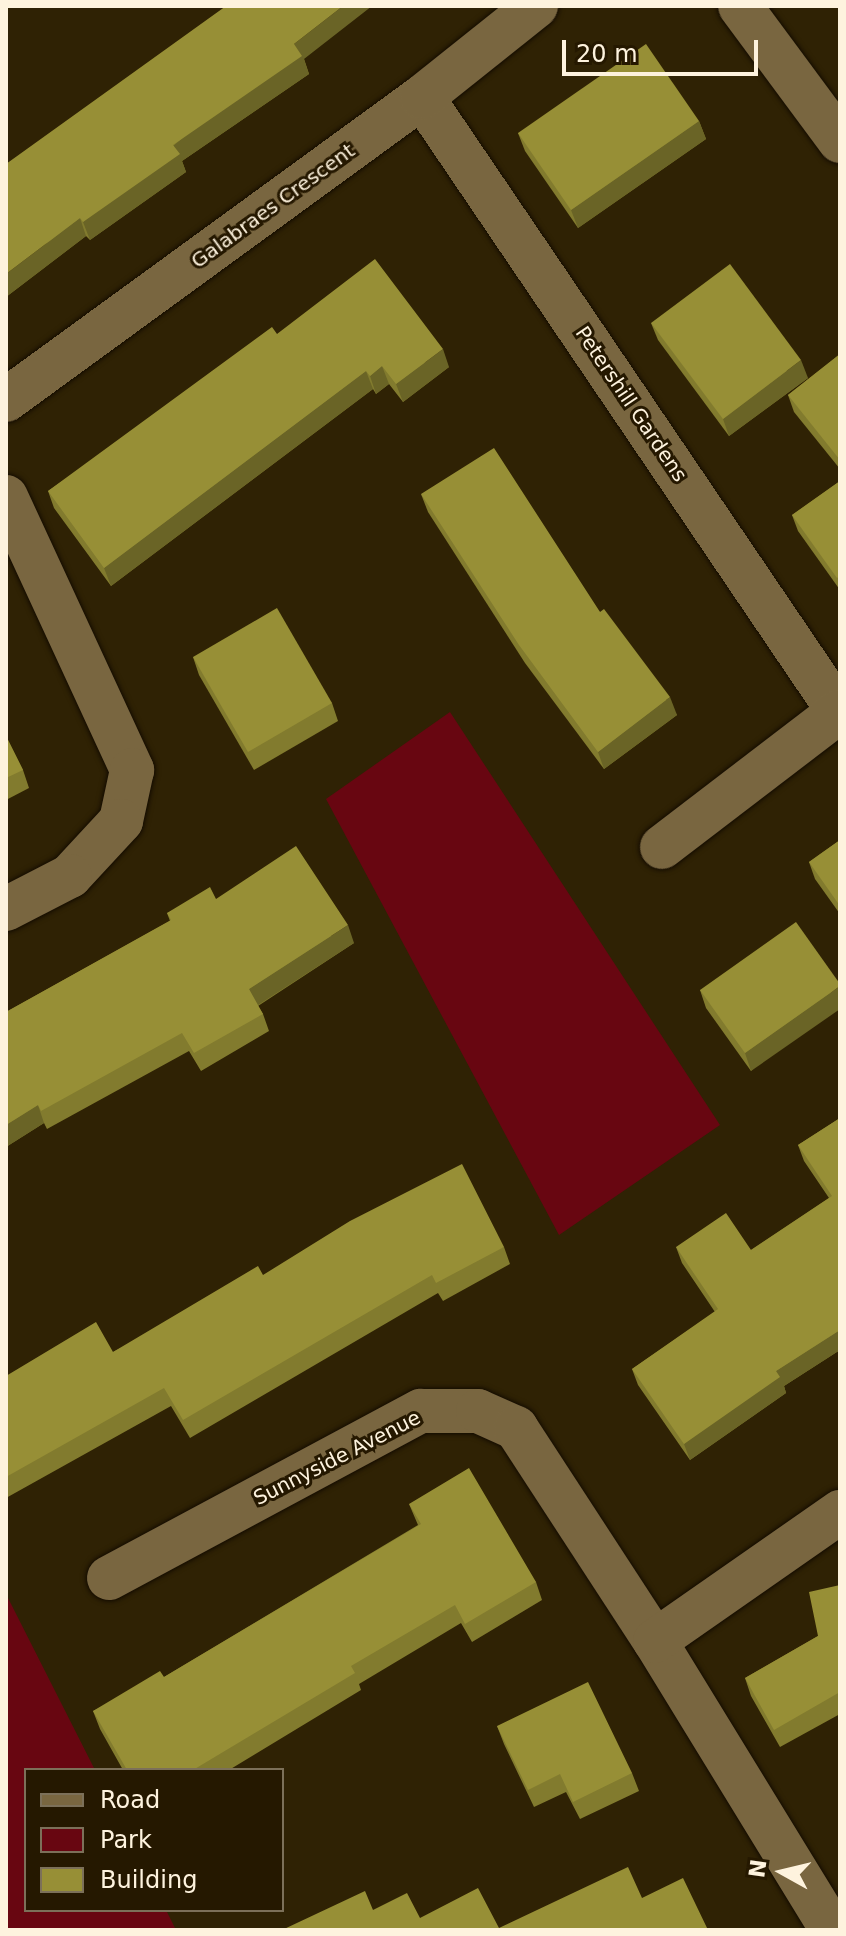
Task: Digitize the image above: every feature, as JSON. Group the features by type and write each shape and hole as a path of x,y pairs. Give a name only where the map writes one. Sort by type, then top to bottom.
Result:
{"street":[{"name":"Galabraes Crescent","path":"6,400 422,97 536,6"},
{"path":"740,6 840,141"},
{"name":"Petershill Gardens","path":"422,97 840,712 662,847"},
{"path":"6,497 132,770 121,821 70,876 6,909"},
{"name":"Sunnyside Avenue","path":"109,1578 421,1411 478,1411 516,1428 655,1641 832,1930"},
{"path":"655,1641 840,1512"}],"green space":[{"path":"450,712 720,1125 559,1235 326,799"},
{"path":"6,1594 94,1768 24,1768 24,1912 167,1912 176,1930 6,1930"}],"building":[{"path":"226,6 343,6 294,44 302,56 173,145 180,154 83,222 80,218 6,274 6,164"},
{"path":"646,44 699,121 571,210 518,133"},
{"path":"375,259 443,349 396,384 382,366 370,376 366,371 104,568 48,491 272,327 277,334"},
{"path":"730,264 801,360 723,419 651,323"},
{"path":"840,354 840,460 788,395"},
{"path":"494,448 600,612 604,609 670,697 598,752 519,645 421,494"},
{"path":"840,481 840,576 837,578 792,515"},
{"path":"277,608 332,703 248,752 193,657"},
{"path":"6,736 23,770 6,778"},
{"path":"840,840 840,906 809,862"},
{"path":"296,846 348,925 249,989 263,1014 194,1053 182,1033 41,1111 38,1105 6,1125 6,1012 171,920 167,913 210,887 216,899"},
{"path":"796,922 840,986 745,1053 700,990"},
{"path":"840,1118 840,1330 776,1371 780,1377 684,1444 632,1369 718,1309 676,1247 726,1213 751,1250 832,1196 798,1145"},
{"path":"462,1164 504,1247 436,1283 432,1275 183,1420 164,1388 6,1477 6,1376 96,1322 113,1352 258,1266 263,1275 350,1221"},
{"path":"469,1468 536,1582 465,1624 455,1605 351,1666 355,1673 196,1768 126,1768 93,1711 160,1671 164,1677 421,1524 409,1504"},
{"path":"840,1585 840,1692 774,1730 745,1678 818,1636 809,1592"},
{"path":"588,1682 632,1773 573,1802 560,1774 528,1790 497,1726"},
{"path":"628,1867 642,1898 683,1878 708,1930 282,1930 365,1891 373,1910 407,1893 420,1918 478,1888 499,1928"}]}
